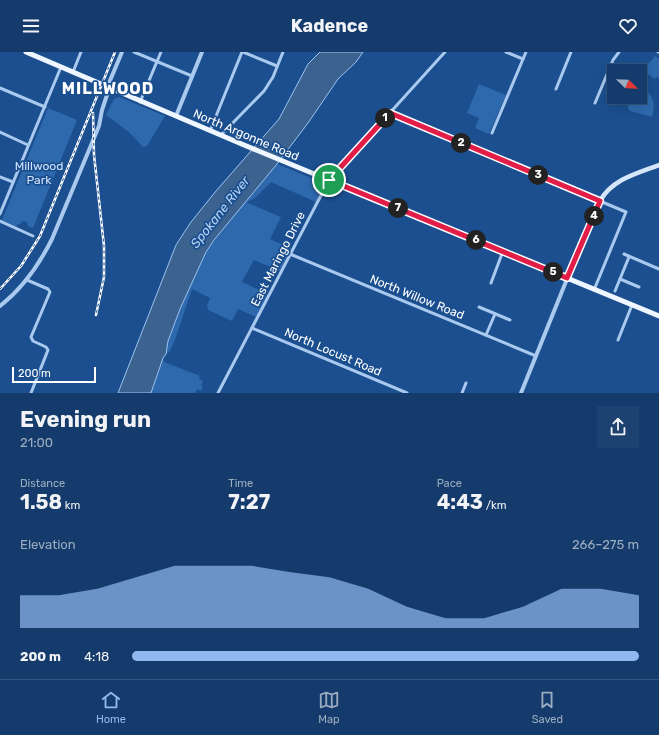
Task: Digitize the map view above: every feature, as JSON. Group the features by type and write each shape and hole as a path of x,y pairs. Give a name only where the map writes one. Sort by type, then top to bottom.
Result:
{"main road":[{"name":"North Argonne Road","path":"26,52 140,102 659,316"},
{"path":"567,278 600,201 612,186 624,179 659,164"}],"street":[{"path":"72,72 81,52"},
{"path":"0,306 27,280 44,255 57,228 99,126 109,83 122,52"},
{"path":"134,52 192,76"},
{"path":"140,102 161,52"},
{"path":"176,116 202,52"},
{"path":"210,131 242,52 277,66"},
{"path":"221,135 264,91 269,84 283,52"},
{"name":"East Maringo Drive","path":"218,393 329,180 445,52"},
{"path":"506,52 523,59"},
{"path":"492,133 526,52"},
{"path":"556,89 571,52"},
{"path":"595,103 613,60 619,52"},
{"path":"0,214 61,67"},
{"path":"0,88 45,107"},
{"path":"390,113 626,212 594,290"},
{"path":"0,132 28,145"},
{"path":"0,177 13,182"},
{"path":"0,221 33,236"},
{"path":"491,283 503,251"},
{"name":"North Willow Road","path":"290,254 536,356"},
{"path":"624,254 659,269"},
{"path":"615,291 629,257"},
{"path":"521,393 567,278"},
{"path":"620,279 639,287"},
{"path":"27,280 50,291 32,336 32,340 48,349 48,353 31,393"},
{"path":"618,340 632,305"},
{"path":"479,307 510,320"},
{"path":"486,335 495,314"},
{"name":"North Locust Road","path":"252,328 407,393"},
{"path":"462,393 466,383"}],"green space":[{"path":"655,56 659,59 659,78 654,79 647,73 647,65"},
{"path":"479,84 506,95 489,134 475,128 479,118 467,113"},
{"path":"647,92 651,96 654,103 652,117 630,111 628,108 629,104 647,104"},
{"path":"119,97 165,116 147,146 143,147 129,132 106,115 114,99"},
{"name":"Millwood Park","path":"48,108 77,120 33,228 28,226 27,222 23,221 16,227 2,220"},
{"path":"277,164 321,182 324,186 316,202 271,182 254,199 246,202 281,217 270,239 291,249 280,271 254,260 243,279 242,282 268,294 256,317 238,309 232,321 208,310 207,306 210,298 192,289 176,337 170,351 166,354 168,341 180,309 206,252 228,222"},
{"path":"163,358 164,362 200,376 199,379 203,381 201,391 197,389 195,393 151,393"}],"water":[{"name":"Spokane River","path":"320,52 363,52 356,62 338,79 308,123 277,164 214,240 206,252 180,309 168,341 166,354 163,358 151,393 118,393 176,245 191,222 216,191 279,119 308,64"}],"railway":[{"path":"0,289 21,266 40,236 115,52"},
{"path":"93,113 94,155 104,246 104,277 96,315"}],"district":[{"name":"MILLWOOD","path":"108,88"}],"route":[{"path":"390,113 600,201 567,278 329,180 390,113"}]}
